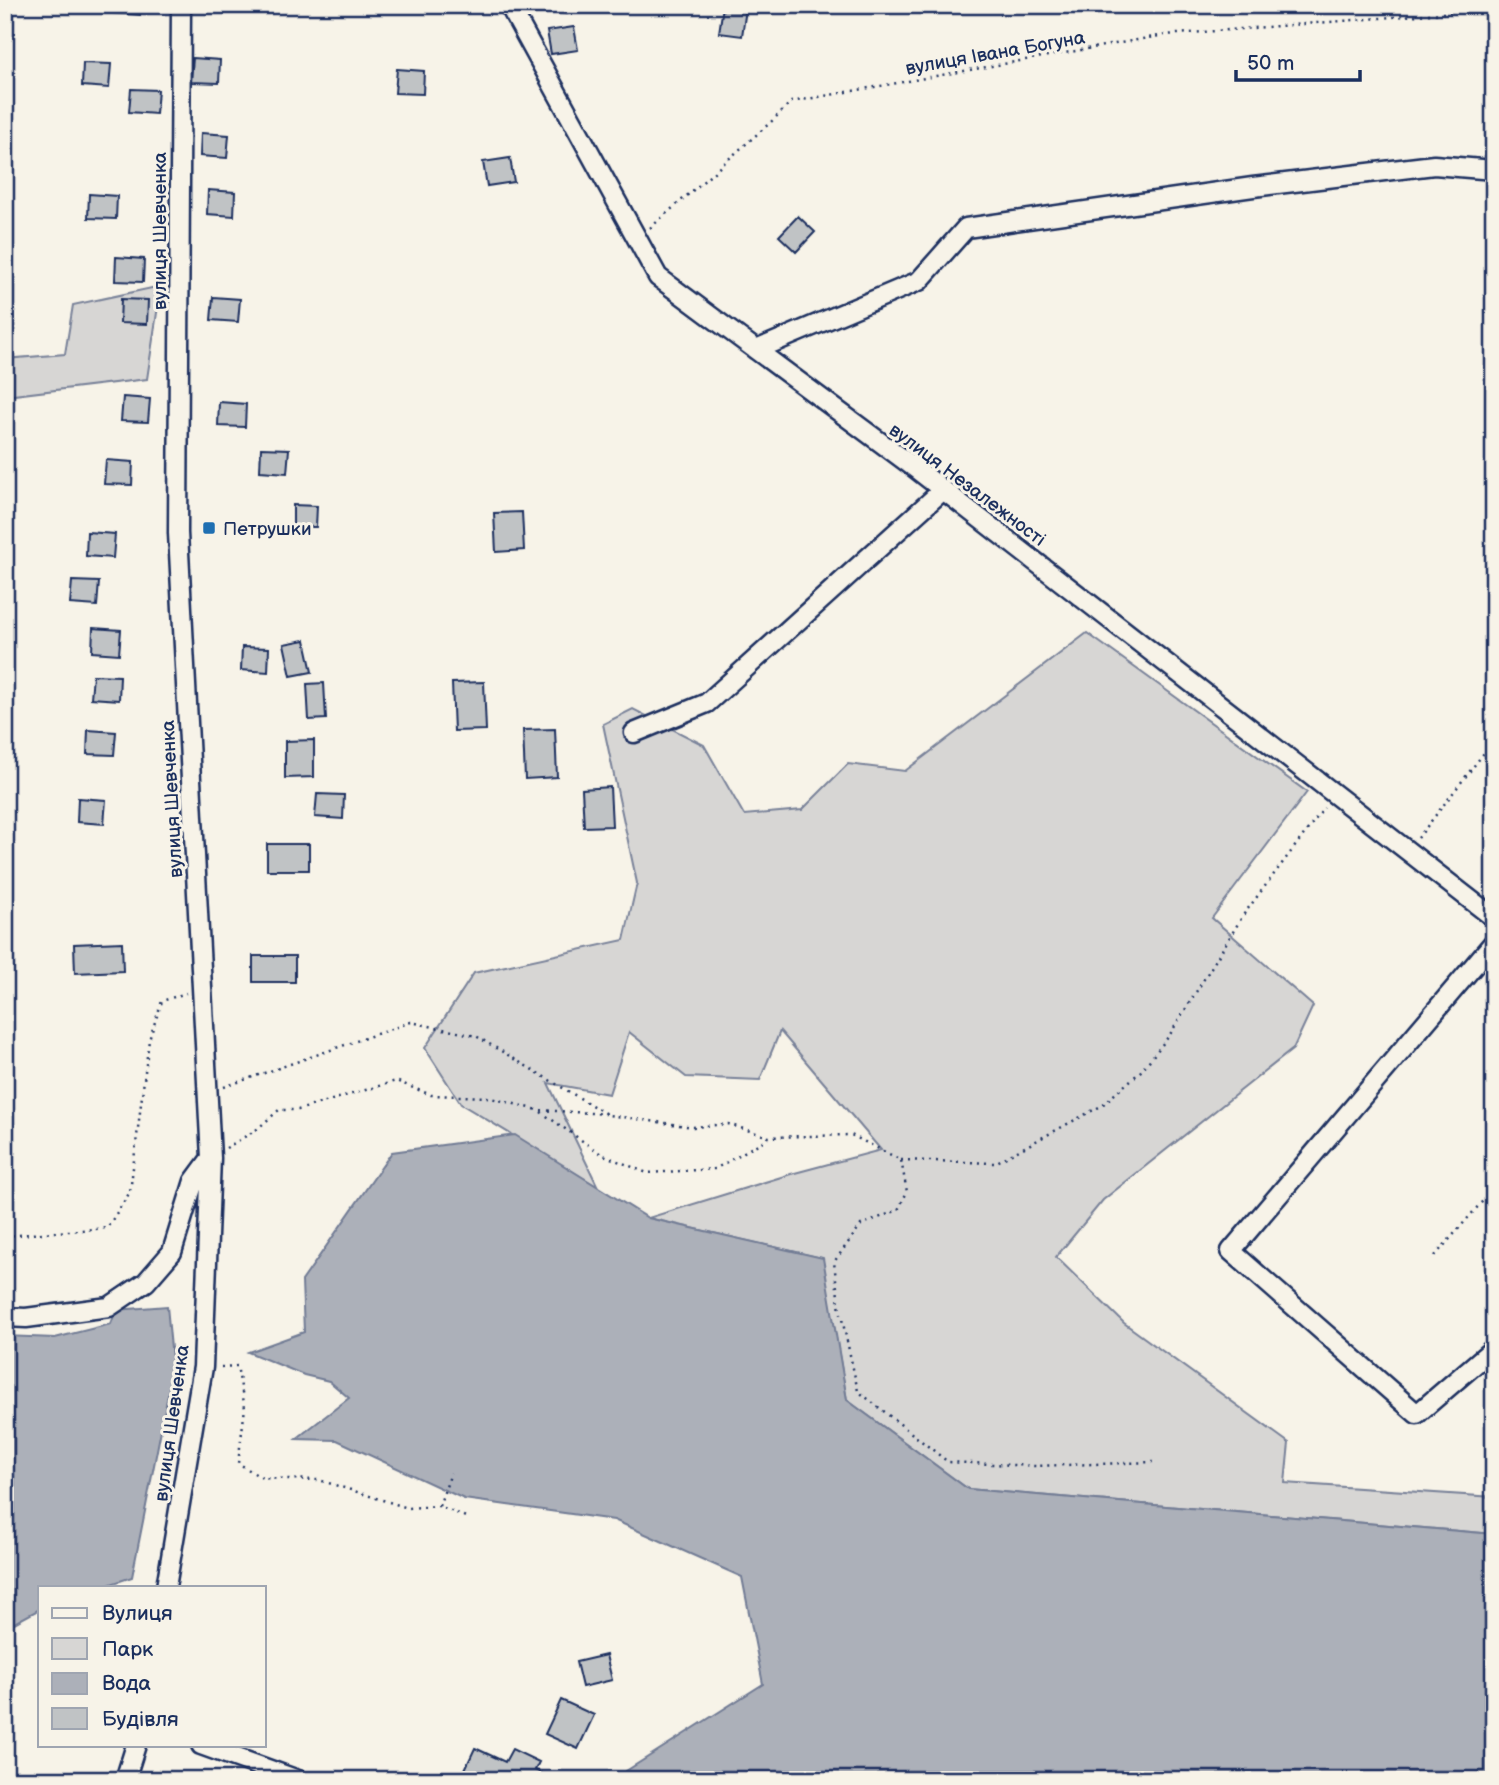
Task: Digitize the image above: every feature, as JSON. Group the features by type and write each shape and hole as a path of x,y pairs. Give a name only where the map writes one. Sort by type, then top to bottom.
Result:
{"street":[{"name":"вулиця Шевченка","path":"166,1586 203,1367 211,1158 178,533 181,5"},
{"name":"вулиця Незалежності","path":"509,5 658,277 943,490 1494,918"},
{"path":"756,350 919,281 966,228 1253,187 1434,165 1494,170"},
{"path":"634,733 707,703 943,490"},
{"path":"1494,942 1231,1251 1417,1413 1494,1348"},
{"path":"5,1317 26,1318 109,1307 146,1282 172,1252 194,1181 211,1158"},
{"path":"125,1780 136,1746"},
{"path":"204,1746 298,1780"}],"path":[{"name":"вулиця Івана Богуна","path":"637,239 791,102 1165,35 1494,9"},
{"path":"1408,851 1494,740"},
{"path":"211,1158 256,1130 279,1110 298,1110 396,1081 431,1095 487,1097 538,1110 608,1115 693,1127 729,1124 769,1137 851,1135 901,1160 995,1163 1101,1107 1140,1072 1169,1037 1244,914 1334,794"},
{"path":"5,1236 107,1228 130,1192 149,1040 162,1001 202,988"},
{"path":"208,1093 411,1022 477,1036 608,1115"},
{"path":"538,1110 601,1154 647,1172 715,1169 769,1137"},
{"path":"901,1160 907,1192 898,1210 861,1225 834,1262 839,1305 858,1391 948,1462 1037,1466 1153,1462"},
{"path":"1435,1256 1494,1188"},
{"path":"203,1367 237,1366 245,1408 238,1463 262,1478 319,1480 408,1508 439,1506 468,1518"},
{"path":"439,1506 451,1473"}],"green space":[{"path":"161,286 147,379 5,396 5,359 65,354 73,305"},
{"path":"1087,633 1307,792 1212,918 1313,1006 1293,1049 1103,1200 1056,1257 1124,1323 1289,1443 1285,1483 1494,1497 1494,1534 968,1489 847,1400 822,1258 648,1218 791,1174 881,1150 780,1031 760,1080 686,1077 629,1032 609,1094 548,1083 598,1187 461,1104 425,1048 474,973 624,940 637,883 603,724 633,709 704,745 744,815 802,810 848,764 905,771"}],"water":[{"path":"515,1135 648,1218 823,1258 847,1400 968,1489 1494,1534 1494,1780 626,1780 626,1771 763,1684 742,1577 614,1520 464,1499 337,1440 296,1439 349,1398 329,1381 304,1375 248,1352 304,1332 302,1281 392,1152"},
{"path":"167,1306 173,1369 132,1577 105,1586 38,1586 38,1610 5,1628 5,1336 55,1338 111,1324 116,1310"}],"building":[{"path":"113,5 141,5 140,15 113,13"},
{"path":"544,5 568,5 567,14 543,11"},
{"path":"723,6 746,9 742,36 719,33"},
{"path":"574,27 578,50 551,54 547,31"},
{"path":"193,58 220,60 219,83 191,82"},
{"path":"83,63 111,64 109,88 82,86"},
{"path":"397,69 424,71 423,94 395,93"},
{"path":"131,89 158,90 156,114 129,112"},
{"path":"201,133 229,135 227,158 200,156"},
{"path":"510,158 514,182 487,186 483,162"},
{"path":"208,190 235,192 234,216 207,214"},
{"path":"89,194 117,196 116,219 88,218"},
{"path":"798,216 815,232 796,252 779,236"},
{"path":"116,257 144,259 143,282 115,281"},
{"path":"213,297 240,299 238,322 211,320"},
{"path":"121,299 148,300 147,324 120,323"},
{"path":"123,397 150,399 148,422 121,421"},
{"path":"219,402 246,404 245,427 218,426"},
{"path":"261,448 289,449 287,473 260,471"},
{"path":"106,460 133,462 132,485 104,484"},
{"path":"293,505 317,506 316,527 293,527"},
{"path":"522,512 524,550 496,552 494,513"},
{"path":"87,532 115,534 113,558 86,556"},
{"path":"72,581 99,582 97,606 70,604"},
{"path":"93,628 121,630 119,654 92,652"},
{"path":"305,640 312,672 291,676 284,644"},
{"path":"242,647 269,648 268,672 241,670"},
{"path":"93,675 120,676 119,700 91,698"},
{"path":"484,682 486,730 454,731 452,683"},
{"path":"324,683 326,719 309,720 307,684"},
{"path":"555,729 557,777 525,779 523,730"},
{"path":"88,730 116,732 114,755 87,754"},
{"path":"314,740 314,777 285,778 285,741"},
{"path":"610,787 612,826 584,827 582,789"},
{"path":"317,794 344,795 343,819 315,817"},
{"path":"78,798 106,800 104,824 77,822"},
{"path":"267,844 309,844 309,870 267,870"},
{"path":"122,942 123,971 75,973 74,944"},
{"path":"253,956 295,956 295,982 253,982"},
{"path":"606,1655 612,1680 582,1687 576,1662"},
{"path":"561,1700 594,1715 578,1749 545,1734"},
{"path":"475,1748 505,1762 512,1749 539,1762 535,1770 555,1780 460,1780"}],"place":[{"name":"Петрушки","path":"209,528"}]}
